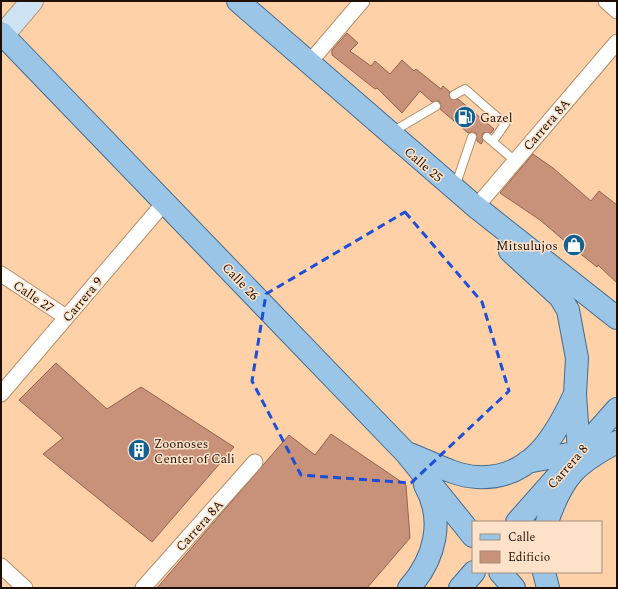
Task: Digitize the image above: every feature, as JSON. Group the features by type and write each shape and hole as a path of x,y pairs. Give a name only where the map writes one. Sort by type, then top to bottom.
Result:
{"main road":[{"path":"2,35 32,1"},
{"name":"Calle 25","path":"238,1 454,189 617,318"},
{"name":"Calle 26","path":"2,35 406,453 472,535"},
{"path":"476,207 509,250 560,297 568,310 577,358 575,394 579,452 527,462"},
{"path":"406,453 451,470 476,477 506,473 527,462 540,452 550,441 559,429 575,394"},
{"name":"Carrera 8","path":"518,521 617,409"},
{"path":"547,521 555,499 571,473 594,454 617,442"},
{"path":"406,453 430,493 436,526 434,546 429,561 421,575 409,588"},
{"path":"460,588 473,573"},
{"path":"501,573 514,588"},
{"path":"544,573 548,588"}],"street":[{"path":"310,63 362,1"},
{"path":"606,1 617,11"},
{"name":"Carrera 8A","path":"476,207 514,160 617,42"},
{"name":"Carrera 9","path":"1,394 164,203"},
{"name":"Calle 27","path":"1,274 66,317"},
{"name":"Carrera 8A","path":"143,588 255,462"},
{"path":"1,566 25,588"}],"lane":[{"path":"454,96 465,89 505,124 490,139 514,160"},
{"path":"390,134 436,106"},
{"path":"454,189 472,137"}],"highlighted area":[{"path":"405,212 482,302 509,391 411,483 301,475 252,381 266,294"}],"building":[{"path":"347,33 358,43 350,51 371,66 375,61 390,74 402,60 414,71 416,69 441,89 443,86 450,92 449,95 451,99 458,99 494,129 491,133 483,133 483,141 481,144 477,141 476,133 468,133 440,109 441,106 439,101 432,102 420,91 402,113 377,88 375,89 332,55 332,50"},
{"path":"533,154 553,168 591,201 599,191 617,205 617,283 598,265 597,267 540,220 500,193"},
{"name":"Zoonoses Center of Cali","path":"56,363 107,409 141,387 234,447 152,542 43,454 63,438 19,400"},
{"path":"331,434 406,485 410,538 367,588 157,588 289,435 315,455"}],"place":[{"name":"Gazel","path":"465,117"},
{"name":"Mitsulujos","path":"574,245"},
{"name":"Zoonoses Center of Cali","path":"139,450"}]}
